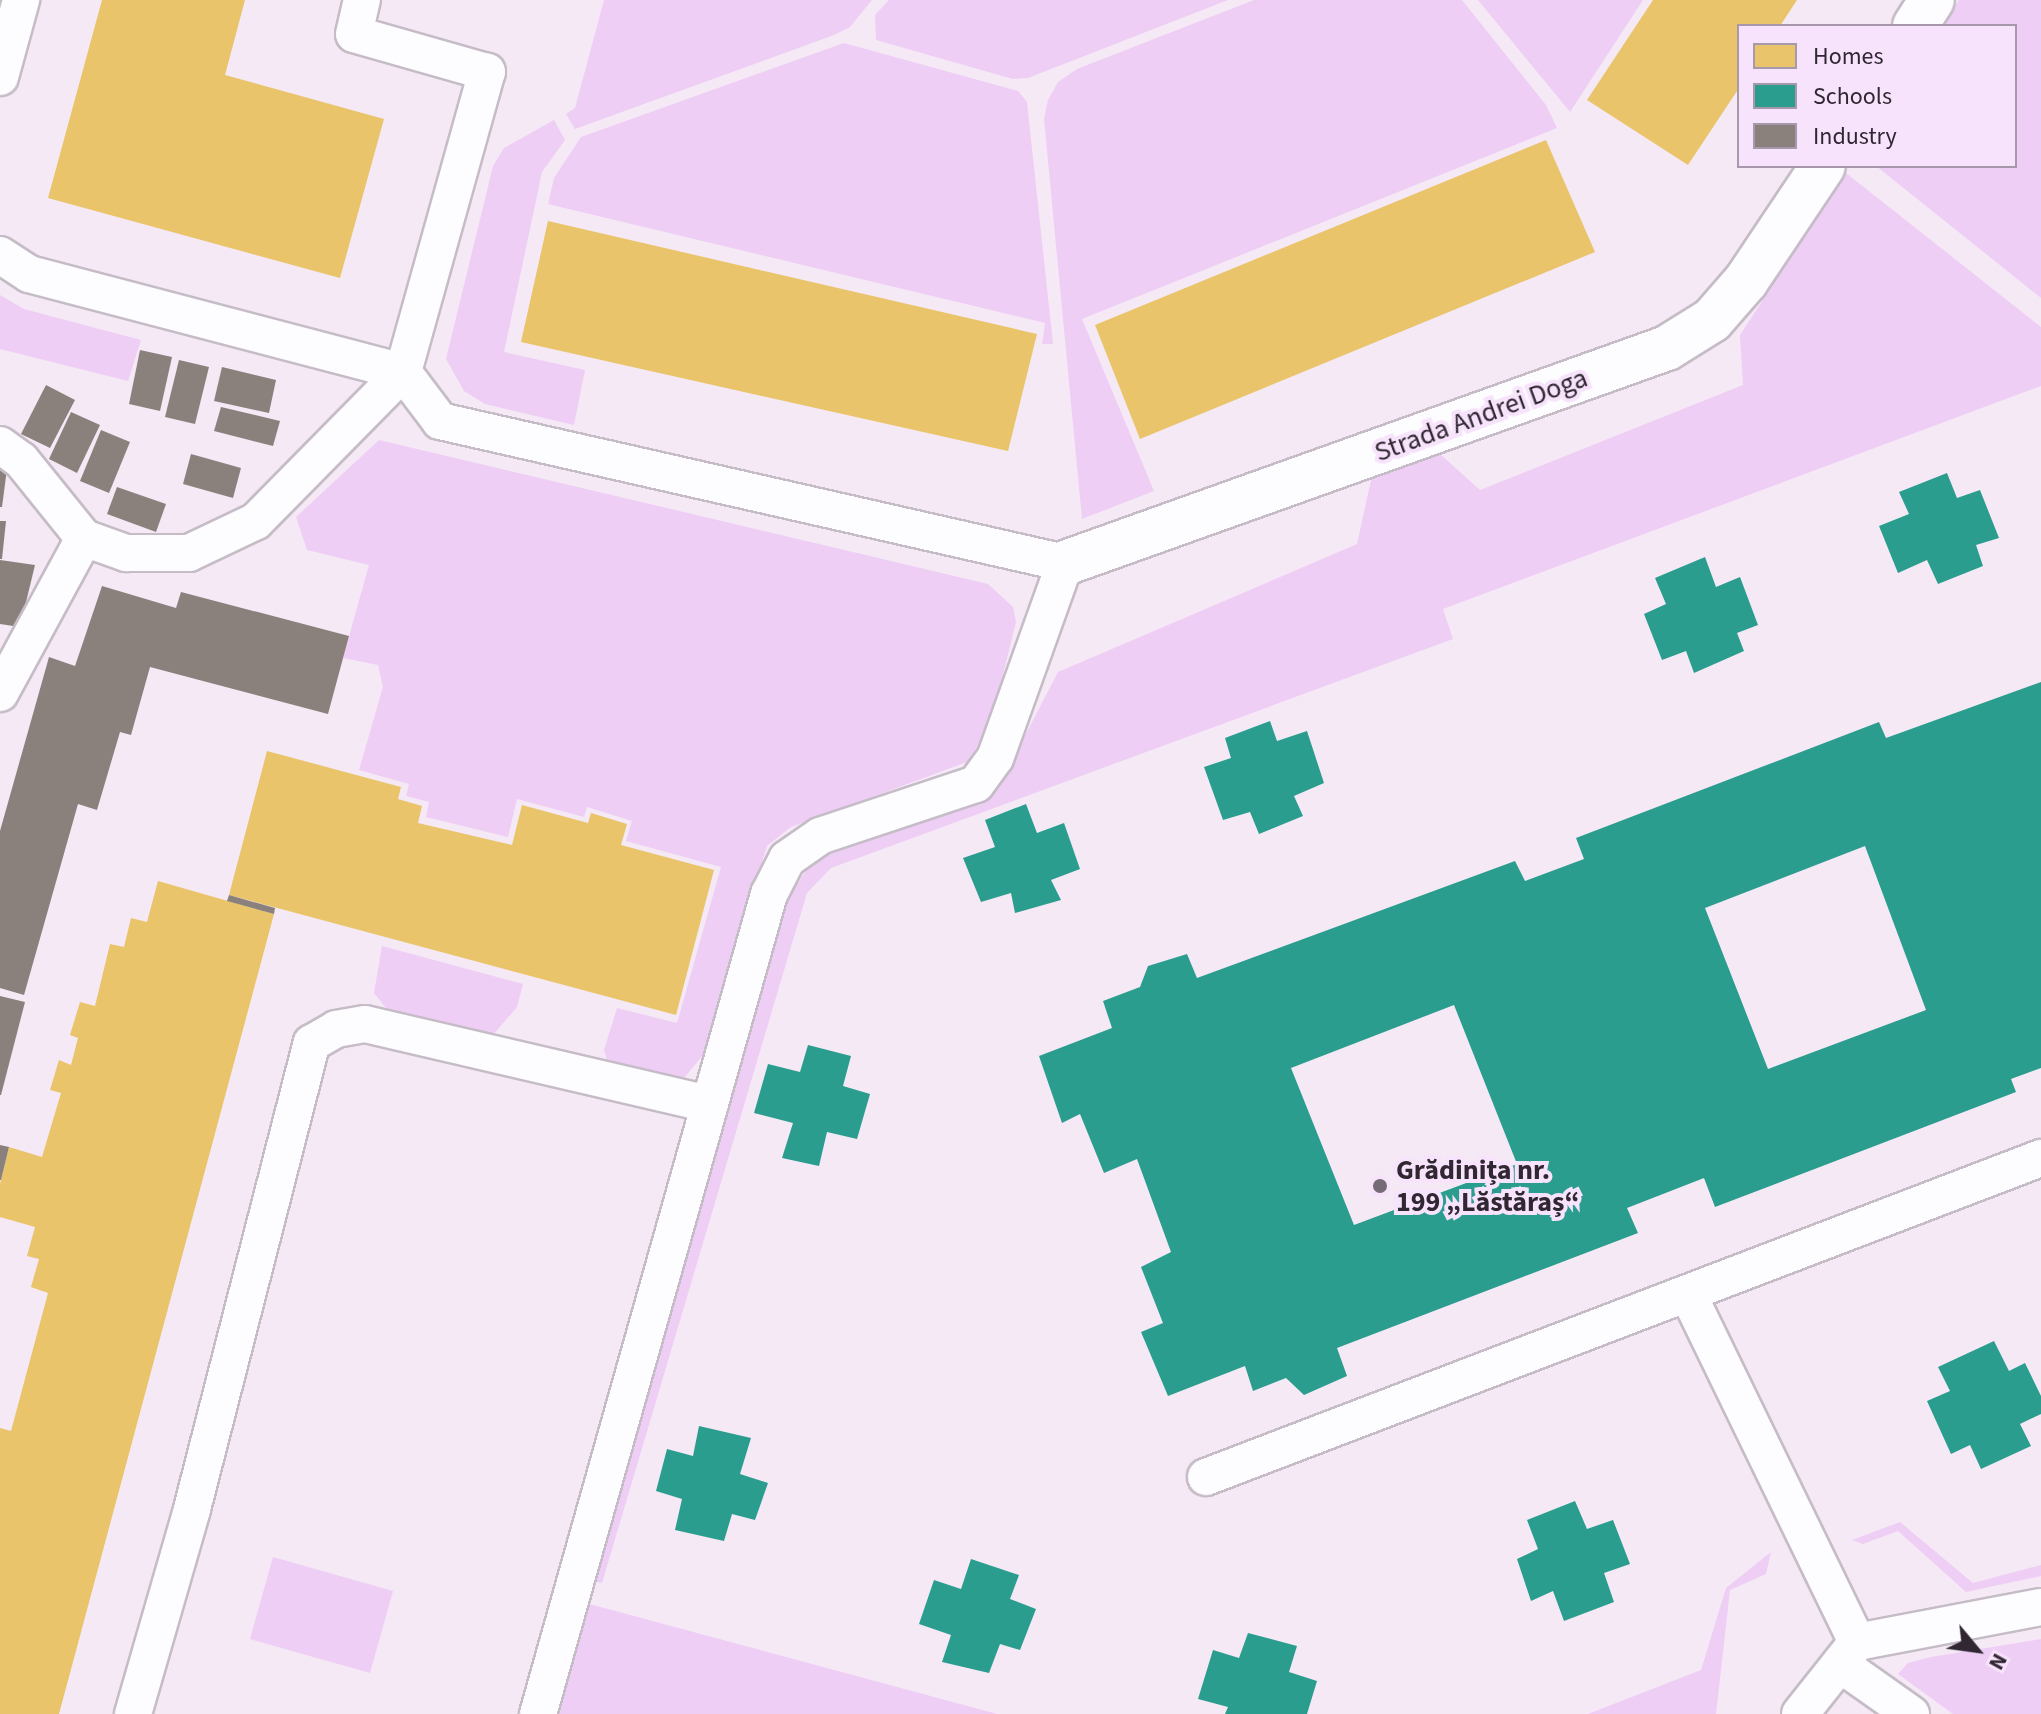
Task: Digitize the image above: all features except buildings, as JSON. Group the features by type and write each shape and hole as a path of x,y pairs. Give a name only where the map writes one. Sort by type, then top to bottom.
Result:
{"street":[{"path":"1916,24 1932,0"},
{"name":"Strada Andrei Doga","path":"1065,563 1667,348 1712,320 1746,281 1822,168"}],"lane":[{"path":"0,77 21,0"},
{"path":"0,445 21,460 84,538 126,553 159,555 216,544 256,521 403,372 487,72 354,34 362,0"},
{"path":"0,255 29,274 403,372 440,421 1065,563 995,758 976,784 820,836 787,859 769,894 538,1714"},
{"path":"0,693 84,538"},
{"path":"133,1714 192,1509 312,1043 336,1029 365,1024 710,1104"},
{"path":"1206,1477 2041,1158"},
{"path":"1688,1294 1849,1653 1911,1714"},
{"path":"1800,1714 1849,1653 2041,1607"}],"shaded area":[{"path":"604,0 872,0 850,27 834,35 575,129 566,114 575,108"},
{"path":"889,0 1228,0 1028,78 1013,79 876,40 875,15"},
{"path":"1254,0 1462,0 1546,105 1557,128 1082,319 1154,491 1082,519 1044,119 1048,100 1058,82 1077,69"},
{"path":"1478,0 1643,0 1570,112"},
{"path":"1959,0 2041,0 2041,298 1878,168 2017,168 2017,24 1943,24"},
{"path":"844,43 1018,91 1027,102 1053,344 1042,344 1045,323 548,204 554,178 581,137"},
{"path":"554,120 565,140 542,172 504,352 585,370 574,425 485,404 464,391 446,359 493,166 504,148"},
{"path":"1846,173 2041,327 2041,386 1443,609 1453,639 831,868 807,893 602,1583 589,1580 790,895 813,860 832,848 974,801 1001,782 1058,672 1357,544 1371,480 1440,454 1480,490 1743,385 1740,335"},
{"path":"0,295 24,309 141,340 128,381 0,349"},
{"path":"379,440 988,584 1013,607 1016,622 990,727 967,762 791,827 767,846 703,1055 684,1078 666,1084 609,1066 604,1050 617,1008 677,1023 721,867 626,841 632,821 587,807 584,817 517,799 508,837 426,817 429,802 406,796 409,784 359,770 383,687 378,665 343,658 369,565 307,550 296,517"},
{"path":"382,946 523,984 517,1007 492,1036 391,1014 374,993"},
{"path":"1900,1522 1973,1583 2041,1565 2041,1576 1966,1592 1898,1531 1863,1544 1852,1540"},
{"path":"1771,1552 1766,1574 1730,1590 1716,1714 1588,1714 1701,1670 1726,1588"},
{"path":"273,1557 393,1591 370,1673 250,1639"},
{"path":"582,1602 997,1714 551,1714"},
{"path":"2041,1639 2041,1714 1953,1714 1898,1674 1908,1663 1931,1657"}],"place":[{"name":"Grădinița nr. 199 „Lăstăraș“","path":"1380,1186"}]}
